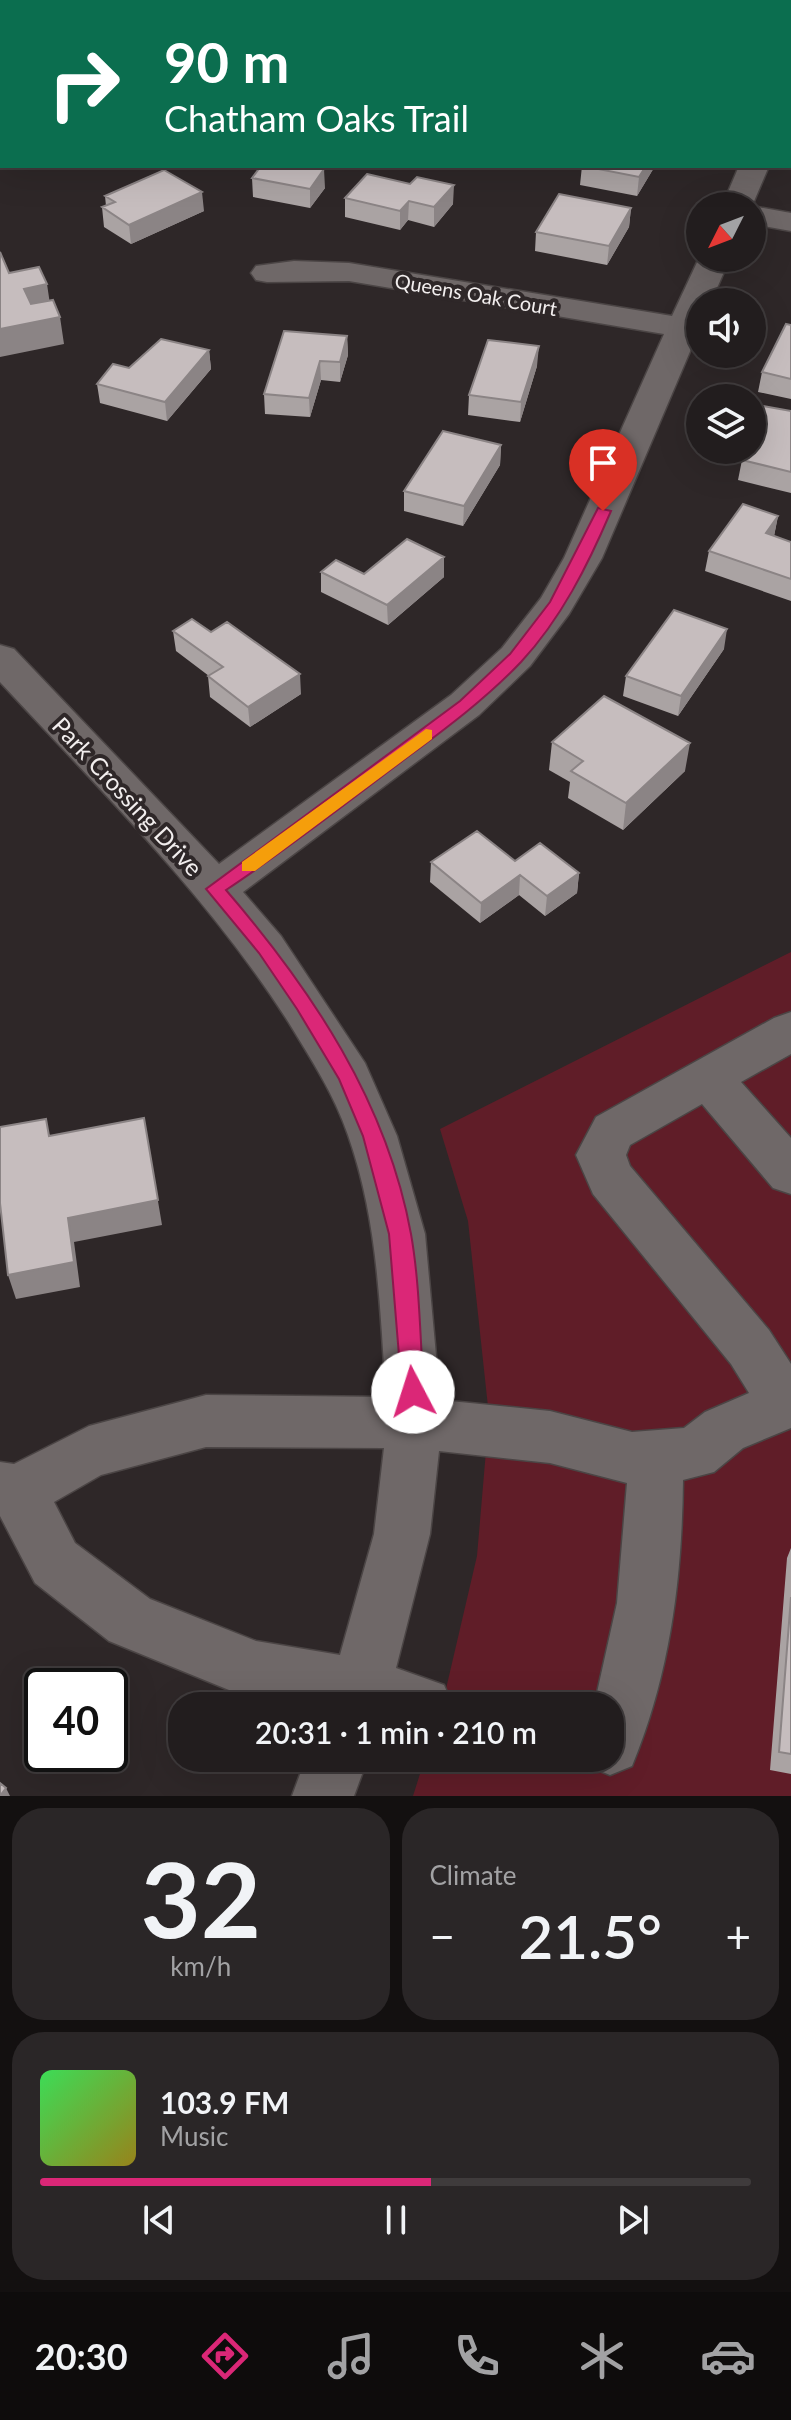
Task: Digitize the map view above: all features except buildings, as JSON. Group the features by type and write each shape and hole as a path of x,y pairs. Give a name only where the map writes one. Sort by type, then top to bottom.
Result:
{"street":[{"path":"743,192 753,168"},
{"path":"766,218 791,222"},
{"name":"Queens Oak Court","path":"267,273 337,271 684,328"},
{"path":"215,889 270,852 465,705 516,657 556,605 583,558 708,272"},
{"name":"Park Crossing Drive","path":"0,658 215,889 265,948 304,1004 348,1077 373,1136 400,1234 415,1423 402,1534 360,1692"},
{"path":"339,1692 256,1671 130,1620 55,1563 10,1490 89,1452 206,1421 415,1423 550,1437 632,1458 694,1453 724,1430 788,1404 750,1347 611,1179 601,1155 613,1131 791,1031"},
{"path":"708,1078 791,1173"},
{"path":"624,1712 629,1701 652,1557 656,1456"},
{"path":"323,1796 332,1772"}],"shaded area":[{"path":"791,952 791,1796 413,1796 421,1772 624,1772 624,1692 445,1692 477,1556 489,1416 468,1221 440,1129"}],"slow traffic":[{"path":"248,866 426,735"}],"route":[{"path":"413,1392 400,1234 373,1136 348,1077 304,1004 265,948 215,889 270,852 465,705 516,657 556,605 583,558 603,511"}]}
